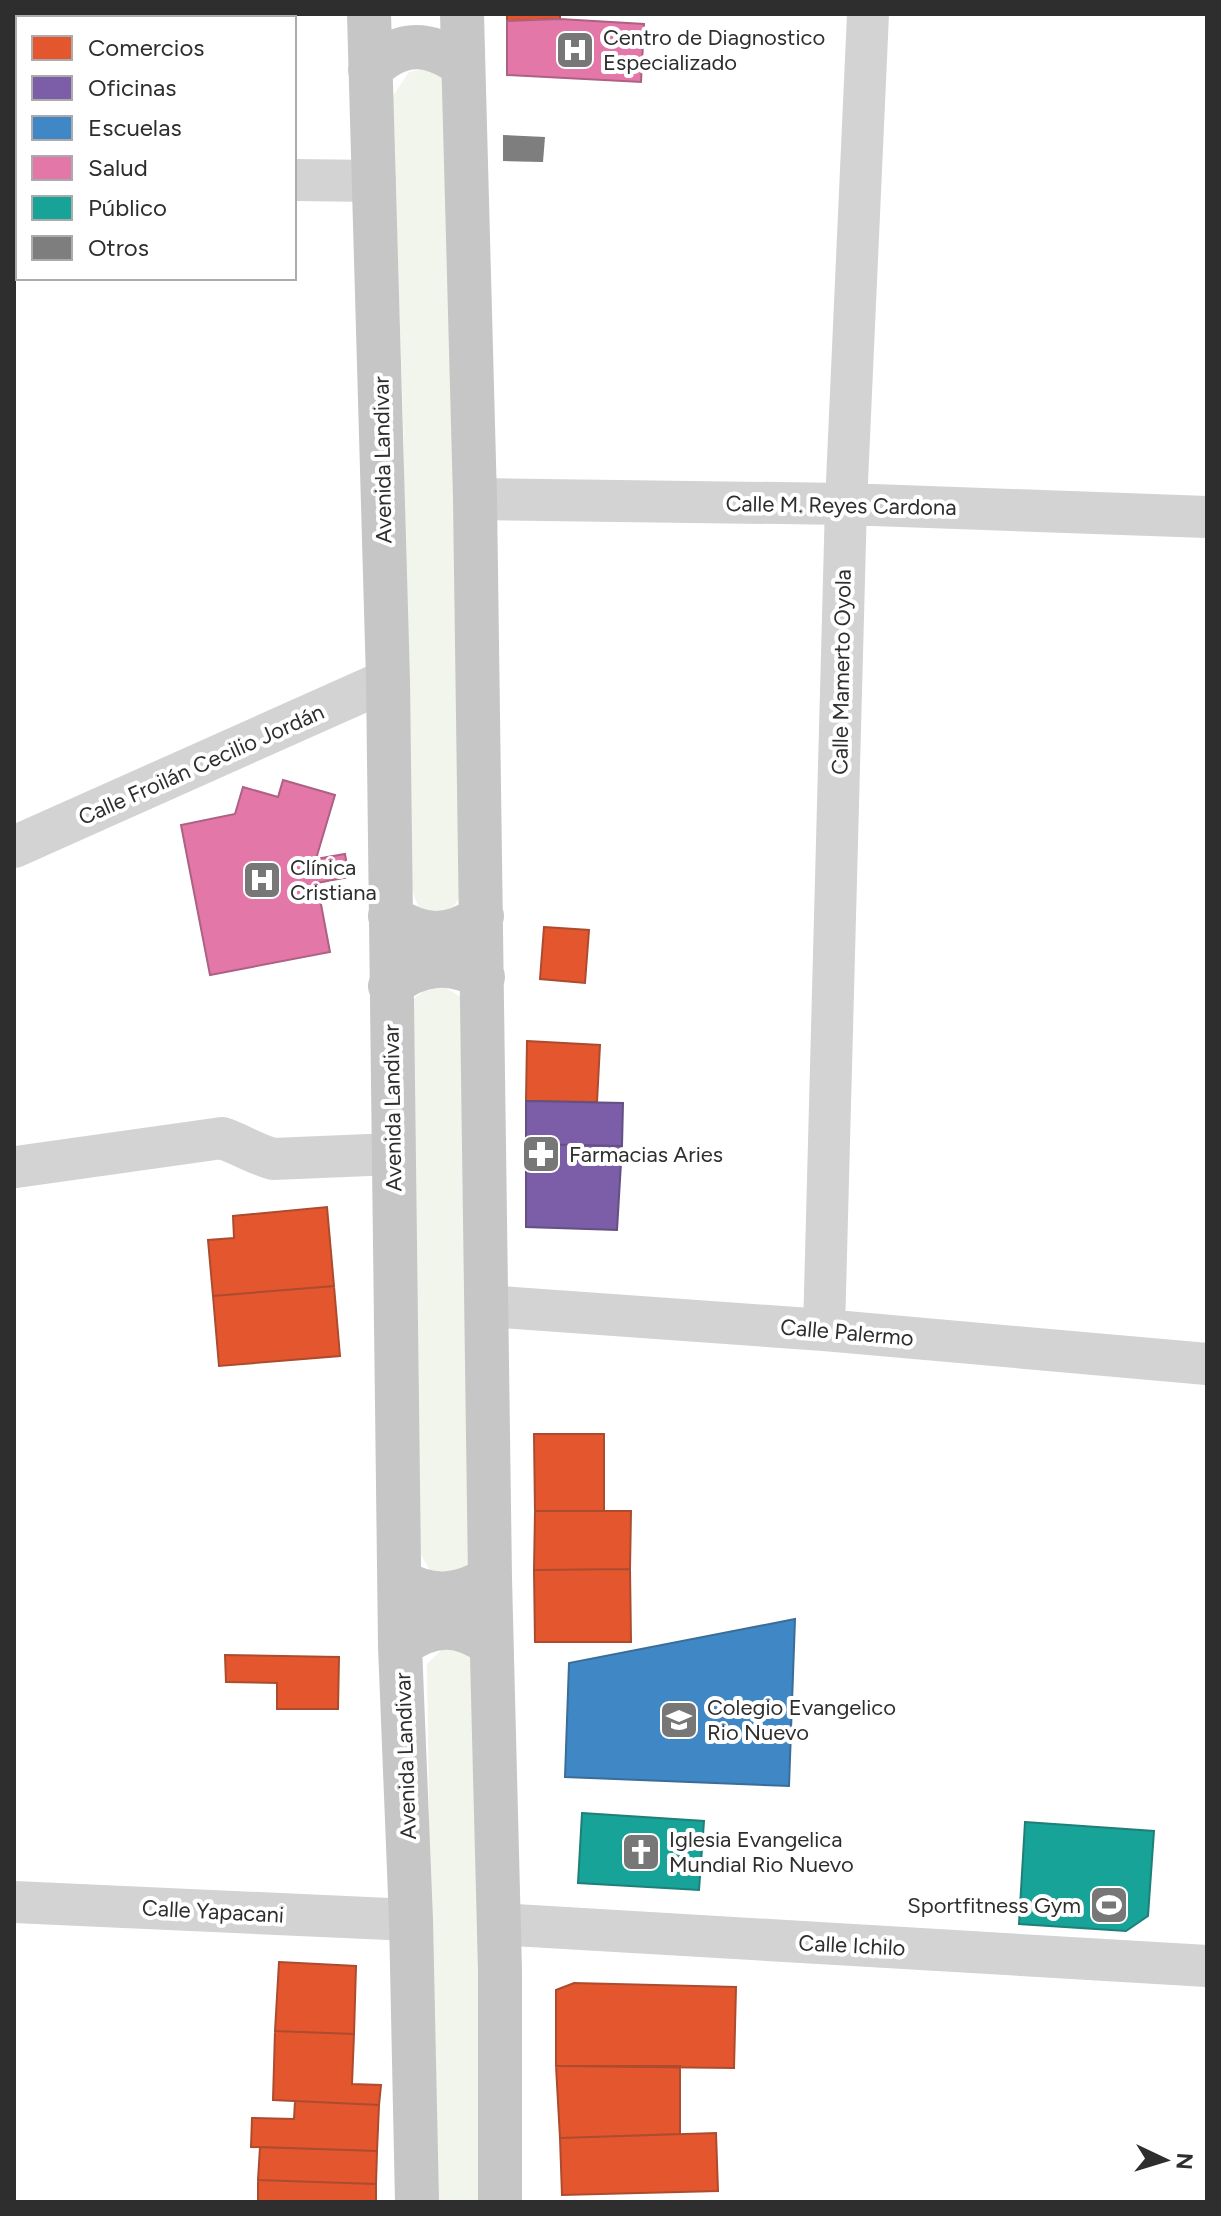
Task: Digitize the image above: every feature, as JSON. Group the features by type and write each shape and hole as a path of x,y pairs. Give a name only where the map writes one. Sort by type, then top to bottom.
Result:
{"main road":[{"name":"Avenida Landivar","path":"369,14 388,680 400,1646 411,1920 417,2202"},
{"path":"462,14 475,499 500,2202"},
{"path":"370,70 398,50 416,46 432,48 462,65"},
{"path":"390,916 403,926 436,934 453,932 482,916"},
{"path":"390,986 403,975 435,964 468,969 483,977"},
{"path":"400,1581 413,1589 445,1595 476,1587 490,1578"},
{"path":"400,1646 414,1635 446,1626 462,1629 491,1645"}],"street":[{"name":"Calle Mamerto Oyola","path":"824,1330 846,504 868,14"},
{"path":"296,180 375,181"},
{"name":"Calle M. Reyes Cardona","path":"475,499 846,504 1207,517"},
{"name":"Calle Froilán Cecilio Jordán","path":"14,847 388,680"},
{"path":"16,1167 222,1138 273,1159 393,1154"},
{"name":"Calle Palermo","path":"487,1306 824,1330 1207,1364"},
{"name":"Calle Yapacani","path":"14,1902 411,1920"},
{"name":"Calle Ichilo","path":"498,1924 1207,1966"}],"shaded area":[{"path":"425,69 440,75 450,98 464,890 451,911 435,914 419,908 410,885 405,699 404,446 389,102 409,72"},
{"path":"428,988 446,988 461,997 480,1556 465,1576 430,1571 418,1549 410,1002"},
{"path":"443,1649 469,1654 482,1675 493,2202 434,2202 427,1664"}],"building: Comercios":[{"path":"507,14 560,14 560,19 507,21"},
{"path":"544,927 589,930 585,983 540,979"},
{"path":"527,1041 600,1045 597,1102 526,1101"},
{"path":"327,1207 334,1286 213,1296 208,1240 234,1238 233,1216"},
{"path":"334,1286 340,1356 219,1366 213,1296"},
{"path":"534,1434 604,1434 604,1511 535,1511"},
{"path":"535,1511 631,1511 630,1569 534,1570"},
{"path":"630,1569 631,1642 535,1642 534,1570"},
{"path":"225,1655 339,1657 338,1709 277,1709 277,1683 226,1682"},
{"path":"279,1962 356,1966 354,2034 275,2031"},
{"path":"574,1983 736,1987 734,2068 556,2066 556,1990"},
{"path":"275,2031 354,2034 352,2084 381,2085 379,2105 273,2100"},
{"path":"556,2066 680,2066 680,2134 560,2138"},
{"path":"295,2101 379,2105 377,2151 251,2147 252,2118 294,2119"},
{"path":"716,2133 718,2191 562,2195 560,2138"},
{"path":"260,2147 377,2151 376,2184 258,2180"},
{"path":"258,2180 376,2184 376,2202 258,2202"}],"building: Oficinas":[{"path":"526,1101 623,1103 622,1146 526,1144"},
{"path":"526,1144 622,1146 617,1230 526,1227"}],"building: Escuelas":[{"name":"Colegio Evangelico Rio Nuevo","path":"795,1619 789,1786 565,1777 569,1663"}],"building: Salud":[{"name":"Centro de Diagnostico Especializado","path":"560,19 644,24 641,82 507,75 507,21"},
{"name":"Clínica Cristiana","path":"283,780 335,795 316,859 345,854 349,877 317,883 330,952 210,975 181,825 235,814 243,787 278,797"}],"building: Público":[{"name":"Iglesia Evangelica Mundial Rio Nuevo","path":"582,1813 704,1821 699,1890 578,1883"},
{"path":"1025,1822 1154,1831 1148,1916 1126,1931 1019,1924"}],"building: Otros":[{"path":"503,135 545,137 543,162 503,161"}],"place":[{"name":"Centro de Diagnostico Especializado","path":"575,50"},
{"name":"Clínica Cristiana","path":"262,880"},
{"name":"Farmacias Aries","path":"541,1154"},
{"name":"Colegio Evangelico Rio Nuevo","path":"679,1720"},
{"name":"Iglesia Evangelica Mundial Rio Nuevo","path":"641,1852"},
{"name":"Sportfitness Gym","path":"1109,1905"}]}
